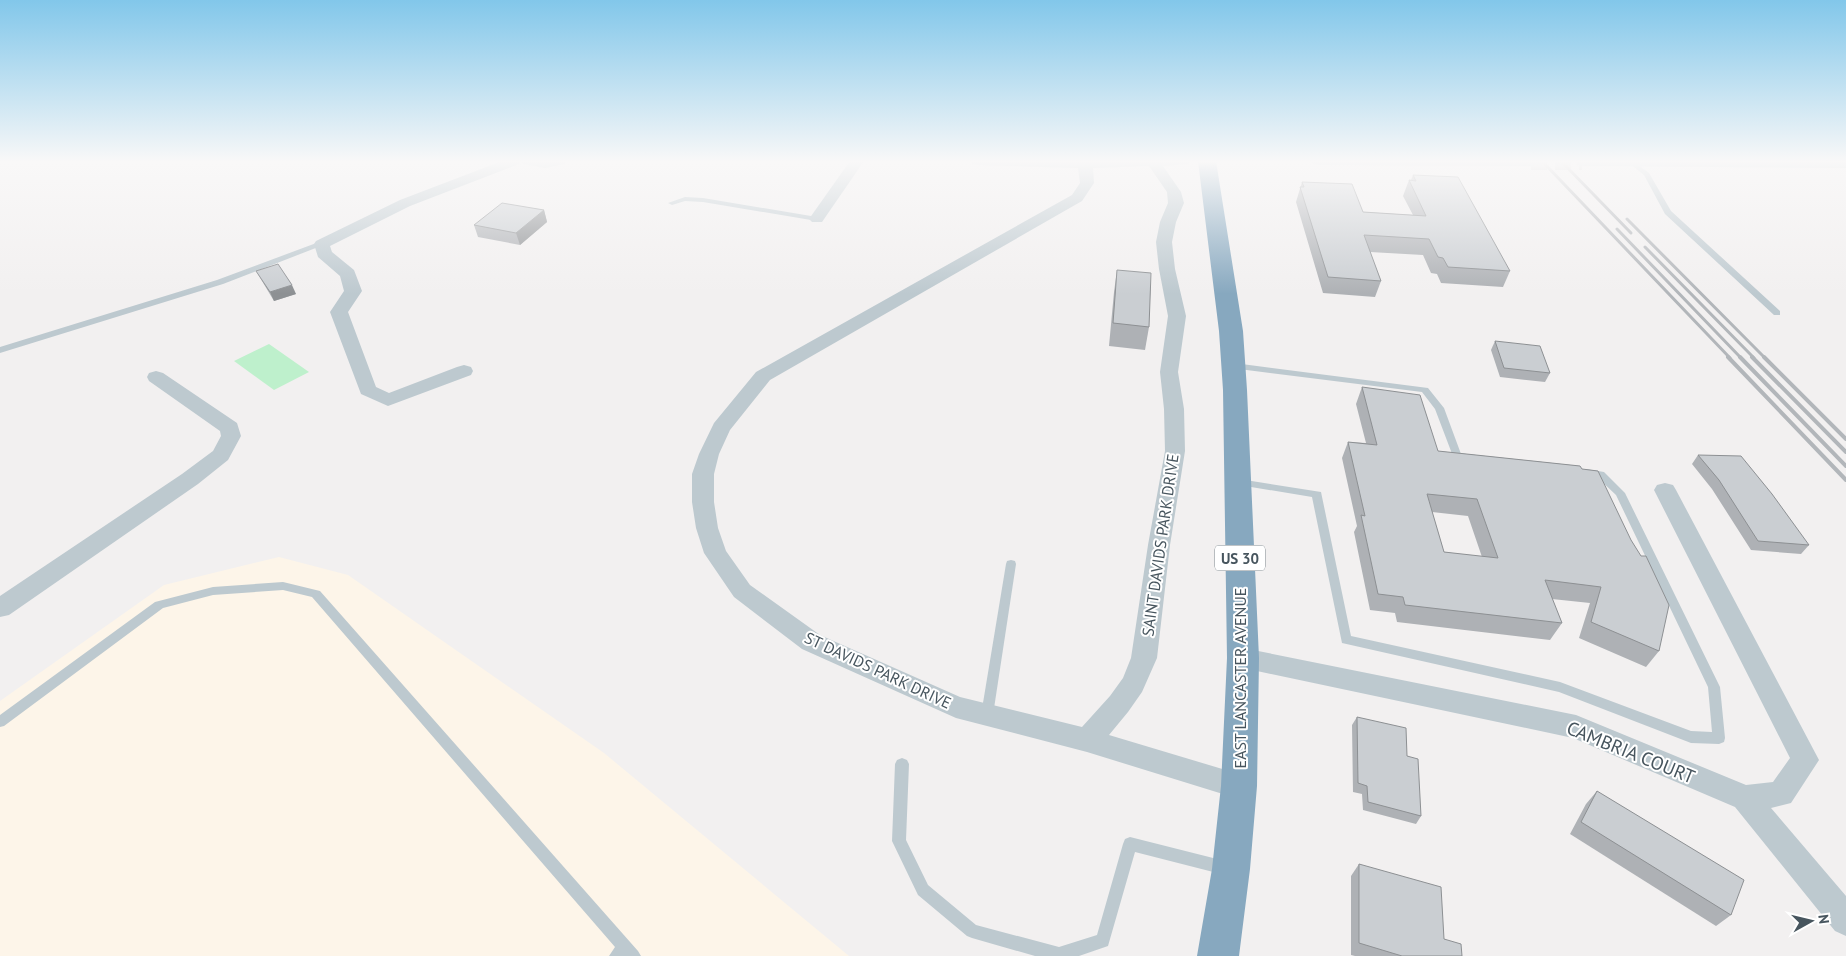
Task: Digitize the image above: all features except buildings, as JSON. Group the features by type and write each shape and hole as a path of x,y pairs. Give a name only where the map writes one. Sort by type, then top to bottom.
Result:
{"highway":[{"name":"EAST LANCASTER AVENUE","path":"1214,206 1229,310 1233,366 1243,658 1239,786 1231,869 1218,956"}],"street":[{"path":"399,206 322,244 324,254 348,274 353,291 339,312 368,390 388,400 464,371"},
{"path":"817,219 826,206"},
{"name":"ST DAVIDS PARK DRIVE","path":"1064,206 763,376 721,428 709,454 703,474 703,502 707,528 715,553 742,591 811,642 956,707 1087,740 1239,786"},
{"name":"SAINT DAVIDS PARK DRIVE","path":"1087,740 1119,704 1133,684 1144,658 1159,545 1175,451 1174,409 1168,372 1177,316 1164,242 1168,222 1175,206"},
{"path":"0,608 221,455 231,436 230,428 156,378"},
{"path":"1665,490 1805,760 1782,794 1745,798"},
{"name":"CAMBRIA COURT","path":"1243,658 1576,727 1745,798 1846,920"}],"lane":[{"path":"737,206 817,219"},
{"path":"1664,206 1668,212 1777,313"},
{"path":"0,350 220,282 322,244"},
{"path":"1233,366 1425,390 1439,408 1457,457 1476,459"},
{"path":"1237,482 1317,494 1346,640 1560,687 1691,737 1719,738 1714,687 1620,493 1600,474 1572,471"},
{"path":"987,715 1011,564"},
{"path":"0,722 159,605 213,591 283,586 316,594 626,953"},
{"path":"902,764 899,841 923,890 972,931 1059,955 1104,941 1130,844 1231,869"}],"shaded area":[{"path":"279,557 348,575 604,753 849,956 0,956 0,701 164,585"}],"green space":[{"path":"269,344 309,372 274,390 234,361"}],"railway":[{"path":"1585,206 1730,358"},
{"path":"1604,206 1631,233"},
{"path":"1627,219 1765,358"},
{"path":"1617,229 1741,358"},
{"path":"1645,247 1754,358"},
{"path":"1728,357 1846,480"},
{"path":"1740,357 1846,466"},
{"path":"1752,357 1846,452"},
{"path":"1765,358 1846,439"}]}
